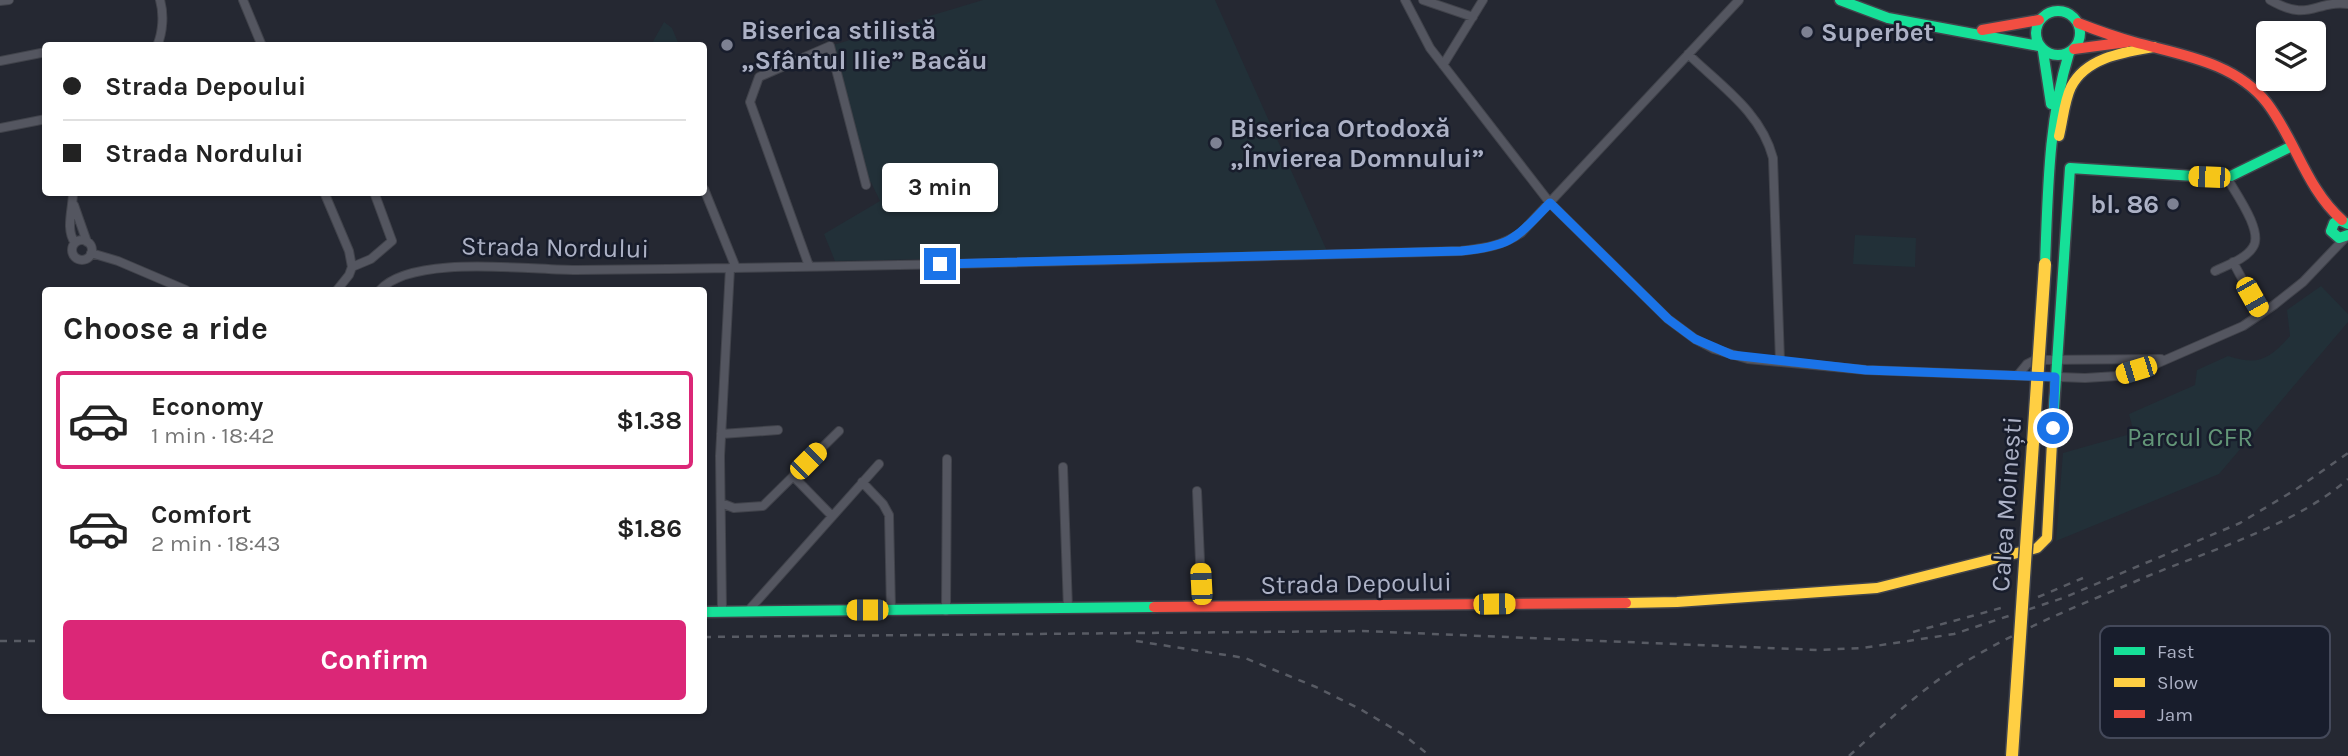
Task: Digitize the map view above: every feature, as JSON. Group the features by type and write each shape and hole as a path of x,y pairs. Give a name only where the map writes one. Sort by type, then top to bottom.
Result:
{"street":[{"path":"0,1 9,0"},
{"path":"159,42 162,23 160,0"},
{"path":"243,0 260,42"},
{"path":"1405,0 1443,65 1550,203 1668,319 1695,339 1732,355 1877,371 2055,377 2117,376 2167,359 2243,326 2303,282 2331,251 2342,227"},
{"path":"1423,0 1473,17"},
{"path":"1443,65 1483,0"},
{"name":"Strada Nordului","path":"384,287 416,271 447,267 560,270 1129,260 1461,251 1503,244 1521,233 1739,0"},
{"path":"1840,0 1880,16 1912,24 2017,39 2056,56 2134,42"},
{"path":"2041,48 2035,33 2048,0"},
{"path":"2064,0 2080,36 2072,51"},
{"path":"2270,0 2295,11 2330,3 2348,4"},
{"path":"1962,32 2020,25 2056,11 2134,42 2202,60 2241,78 2267,103 2325,204 2342,227"},
{"path":"808,266 750,102 760,77 830,46 866,184"},
{"path":"2050,170 2066,106 2077,78 2085,70 2109,57 2154,47"},
{"name":"Calea Moinești","path":"2041,48 2048,71 2052,129"},
{"name":"Calea Moinești","path":"2012,756 2052,129 2059,84 2072,51"},
{"path":"0,61 42,53"},
{"path":"1688,54 1748,110 1768,141 1773,158 1780,361"},
{"path":"0,128 42,120"},
{"path":"2215,271 2247,254 2257,238 2255,227 2226,176 2239,173 2292,146"},
{"name":"Strada Depoului","path":"707,611 946,611 1677,602 1846,592 1911,580 2037,548 2047,538 2048,529 2056,360 2070,168 2226,176"},
{"path":"73,196 91,253 87,259 76,258 72,251 75,243 80,240 87,242"},
{"path":"73,196 69,229 75,243"},
{"path":"326,196 349,251 352,267 339,287"},
{"path":"352,267 371,259 392,242 375,196"},
{"path":"707,196 733,268 722,435 722,611"},
{"path":"2331,251 2342,227"},
{"path":"91,253 118,261 179,287"},
{"path":"2232,262 2261,314"},
{"path":"2014,375 2035,360 2167,359"},
{"path":"722,435 778,430"},
{"path":"721,503 734,508 763,506 839,430"},
{"path":"946,611 947,459"},
{"path":"748,611 879,464"},
{"path":"1063,467 1068,609"},
{"path":"793,476 832,516"},
{"path":"862,482 883,504 889,515 891,610"},
{"path":"1197,492 1202,607"}],"green space":[{"path":"983,0 1215,0 1327,251 835,261 824,234 880,201 871,182 866,185 830,46"},
{"path":"664,22 672,28 678,42 653,42"},
{"path":"1855,235 1916,238 1915,267 1853,264"},
{"name":"Parcul CFR","path":"2321,286 2348,314 2348,322 2219,474 2056,541 2063,453 2134,433 2129,414 2195,385 2197,370 2228,356 2256,360 2269,355 2290,336 2287,310"}],"railway":[{"path":"707,637 1362,631 1818,650 1862,648 1954,634 2063,598 2240,523 2295,490 2348,453"},
{"path":"1849,756 1925,690 1998,643 2072,608 2278,523 2304,510 2348,479"},
{"path":"2038,597 2083,578"},
{"path":"1913,632 2001,608"},
{"path":"0,641 42,641"},
{"path":"1136,641 1245,658 1316,687 1360,709 1404,735 1430,756"}],"traffic: fast":[{"path":"1840,0 1888,18 2039,46"},
{"path":"2058,11 2067,12 2074,17 2079,24 2080,33 2079,42 2074,49 2067,54 2058,55 2049,54 2042,49 2037,42 2036,33 2037,24 2042,17 2049,12 2058,11"},
{"path":"2043,51 2051,104"},
{"path":"2045,264 2053,131 2069,53"},
{"path":"2053,423 2070,168 2231,176 2292,146"},
{"path":"2348,224 2339,220 2334,223 2331,231 2339,238 2348,235"},
{"path":"707,612 1154,607"}],"traffic: slow":[{"path":"2059,136 2071,87 2086,69 2107,58 2154,47"},
{"path":"2012,756 2045,264"},
{"path":"1626,603 1877,588 2037,548 2047,538 2053,423"}],"traffic: jam":[{"path":"1982,30 2039,20"},
{"path":"2078,23 2120,38 2206,62 2223,69 2254,89 2277,118 2319,194 2342,220"},
{"path":"2074,49 2127,42"},
{"path":"1154,607 1626,603"}],"place":[{"name":"Superbet","path":"1807,32"},
{"name":"Biserica stilistă „Sfântul Ilie” Bacău","path":"727,45"},
{"name":"Biserica Ortodoxă „Învierea Domnului”","path":"1216,143"},
{"name":"bl. 86","path":"2173,204"}],"route":[{"path":"940,264 1461,251 1503,244 1521,233 1550,203 1668,319 1714,349 1748,359 1866,370 2055,377 2053,428"}]}
